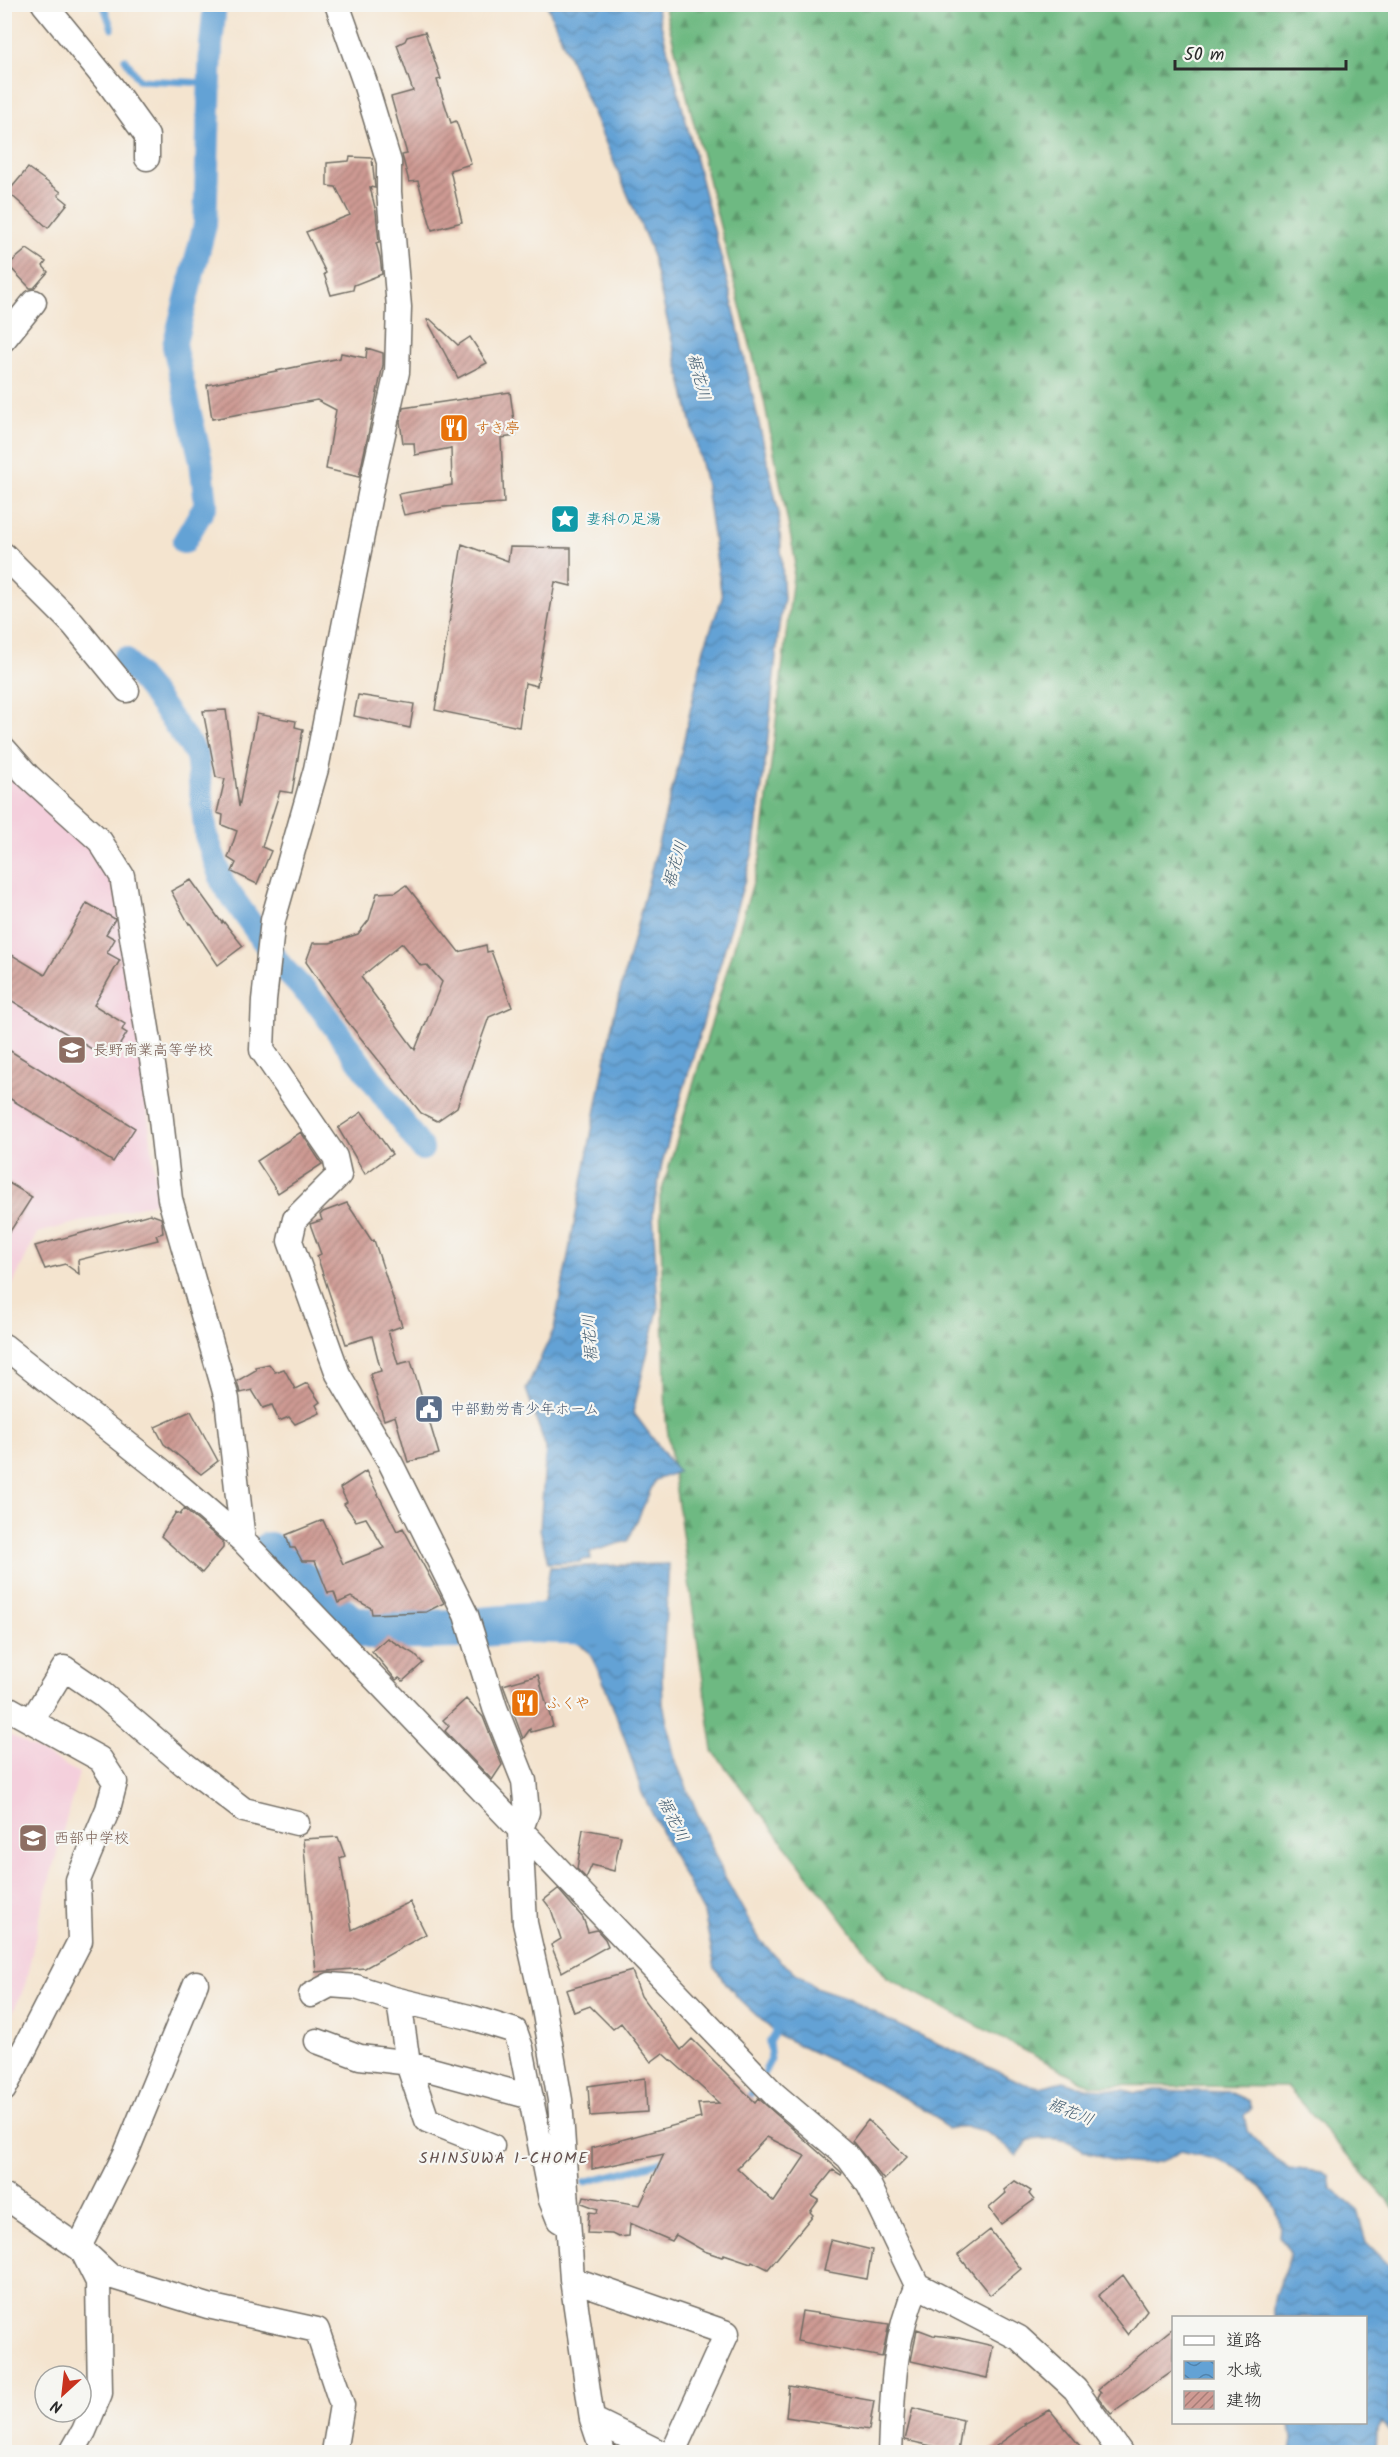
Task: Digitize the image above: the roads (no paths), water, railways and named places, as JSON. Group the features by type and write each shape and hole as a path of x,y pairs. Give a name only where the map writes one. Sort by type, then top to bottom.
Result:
{"street":[{"path":"44,4 111,86 147,136 147,158"},
{"path":"337,4 364,80 389,162 389,192 399,307 398,372 375,470 316,769 273,920 266,978 262,1050 335,1157 339,1175 295,1219 290,1241 338,1374 390,1462 466,1615 495,1708 524,1781 527,1812 520,1832 525,1923 543,2003 560,2100 572,2279 572,2329 592,2419 603,2452"},
{"path":"4,339 34,302"},
{"path":"4,555 73,624 127,690"},
{"path":"4,749 28,776 100,841 122,876 159,1102 170,1199 227,1399 243,1541"},
{"path":"4,1346 163,1472 243,1541 775,2095 848,2157 869,2185 917,2284 1019,2338 1075,2389 1120,2452"},
{"path":"32,1720 64,1668 102,1694 184,1764 244,1810 297,1823"},
{"path":"4,1706 100,1759 115,1782 108,1809 78,1880 80,1941 4,2089"},
{"path":"72,2452 84,2431 100,2392 98,2282 82,2250 82,2241 126,2153 196,1983"},
{"path":"311,1995 330,1985 356,1987 399,2001 473,2018 515,2031 521,2048 550,2200 559,2220 569,2225"},
{"path":"399,2001 408,2064 427,2120 492,2146"},
{"path":"317,2041 360,2056 408,2064 531,2097"},
{"path":"4,2196 82,2250 110,2276 208,2306 317,2330 342,2405 334,2452"},
{"path":"572,2279 727,2333 673,2452"},
{"path":"890,2452 895,2356 905,2312 917,2284"},
{"path":"592,2419 659,2452"}],"water":[{"name":"裾花川","path":"547,5 656,5 730,292 779,514 784,599 779,625 766,757 753,852 662,1163 653,1212 658,1310 633,1412 678,1472 655,1480 628,1541 590,1552 591,1559 580,1562 548,1563 540,1529 546,1448 526,1389 554,1329 614,1015 679,762 704,648 722,598 705,480 650,247"},
{"name":"裾花川","path":"669,1564 662,1675 663,1704 675,1760 724,1876 760,1940 780,1961 815,1987 848,1998 891,2022 1025,2084 1040,2087 1064,2081 1086,2088 1136,2093 1156,2090 1229,2092 1249,2101 1251,2109 1244,2116 1247,2130 1273,2158 1289,2168 1322,2172 1329,2176 1331,2188 1357,2210 1366,2242 1393,2269 1395,2283 1394,2353 1389,2389 1389,2413 1395,2430 1389,2430 1381,2423 1377,2430 1376,2452 1290,2452 1292,2440 1290,2424 1367,2424 1367,2316 1273,2316 1276,2292 1290,2253 1279,2236 1280,2224 1272,2201 1245,2173 1218,2160 1181,2151 1160,2161 1148,2163 1135,2164 1110,2160 1084,2151 1069,2142 1052,2139 1029,2140 1017,2156 985,2132 967,2127 947,2129 936,2117 913,2103 778,2035 741,2001 715,1968 704,1913 642,1793 602,1678 589,1652 574,1640 554,1631 543,1607 550,1567"}],"waterway":[{"path":"103,4 112,29"},
{"path":"184,542 206,504 201,461 174,346 205,225 211,45 215,4"},
{"path":"125,59 139,80 209,83"},
{"path":"124,659 151,691 197,755 206,835 223,884 281,966 320,1007 422,1149"},
{"path":"269,1552 349,1624 378,1631 458,1629"},
{"path":"481,1627 528,1623 606,1625"},
{"path":"764,2073 771,2059 769,2042 775,2032 775,2025"},
{"path":"744,2103 755,2088"},
{"path":"585,2182 669,2158"}],"place":[{"name":"すき亭","path":"454,428"},
{"name":"妻科の足湯","path":"565,519"},
{"name":"長野商業高等学校","path":"72,1050"},
{"name":"中部勤労青少年ホーム","path":"429,1409"},
{"name":"ふくや","path":"525,1703"},
{"name":"西部中学校","path":"33,1838"}],"district":[{"name":"SHINSUWA 1-CHOME","path":"504,2157"}]}
